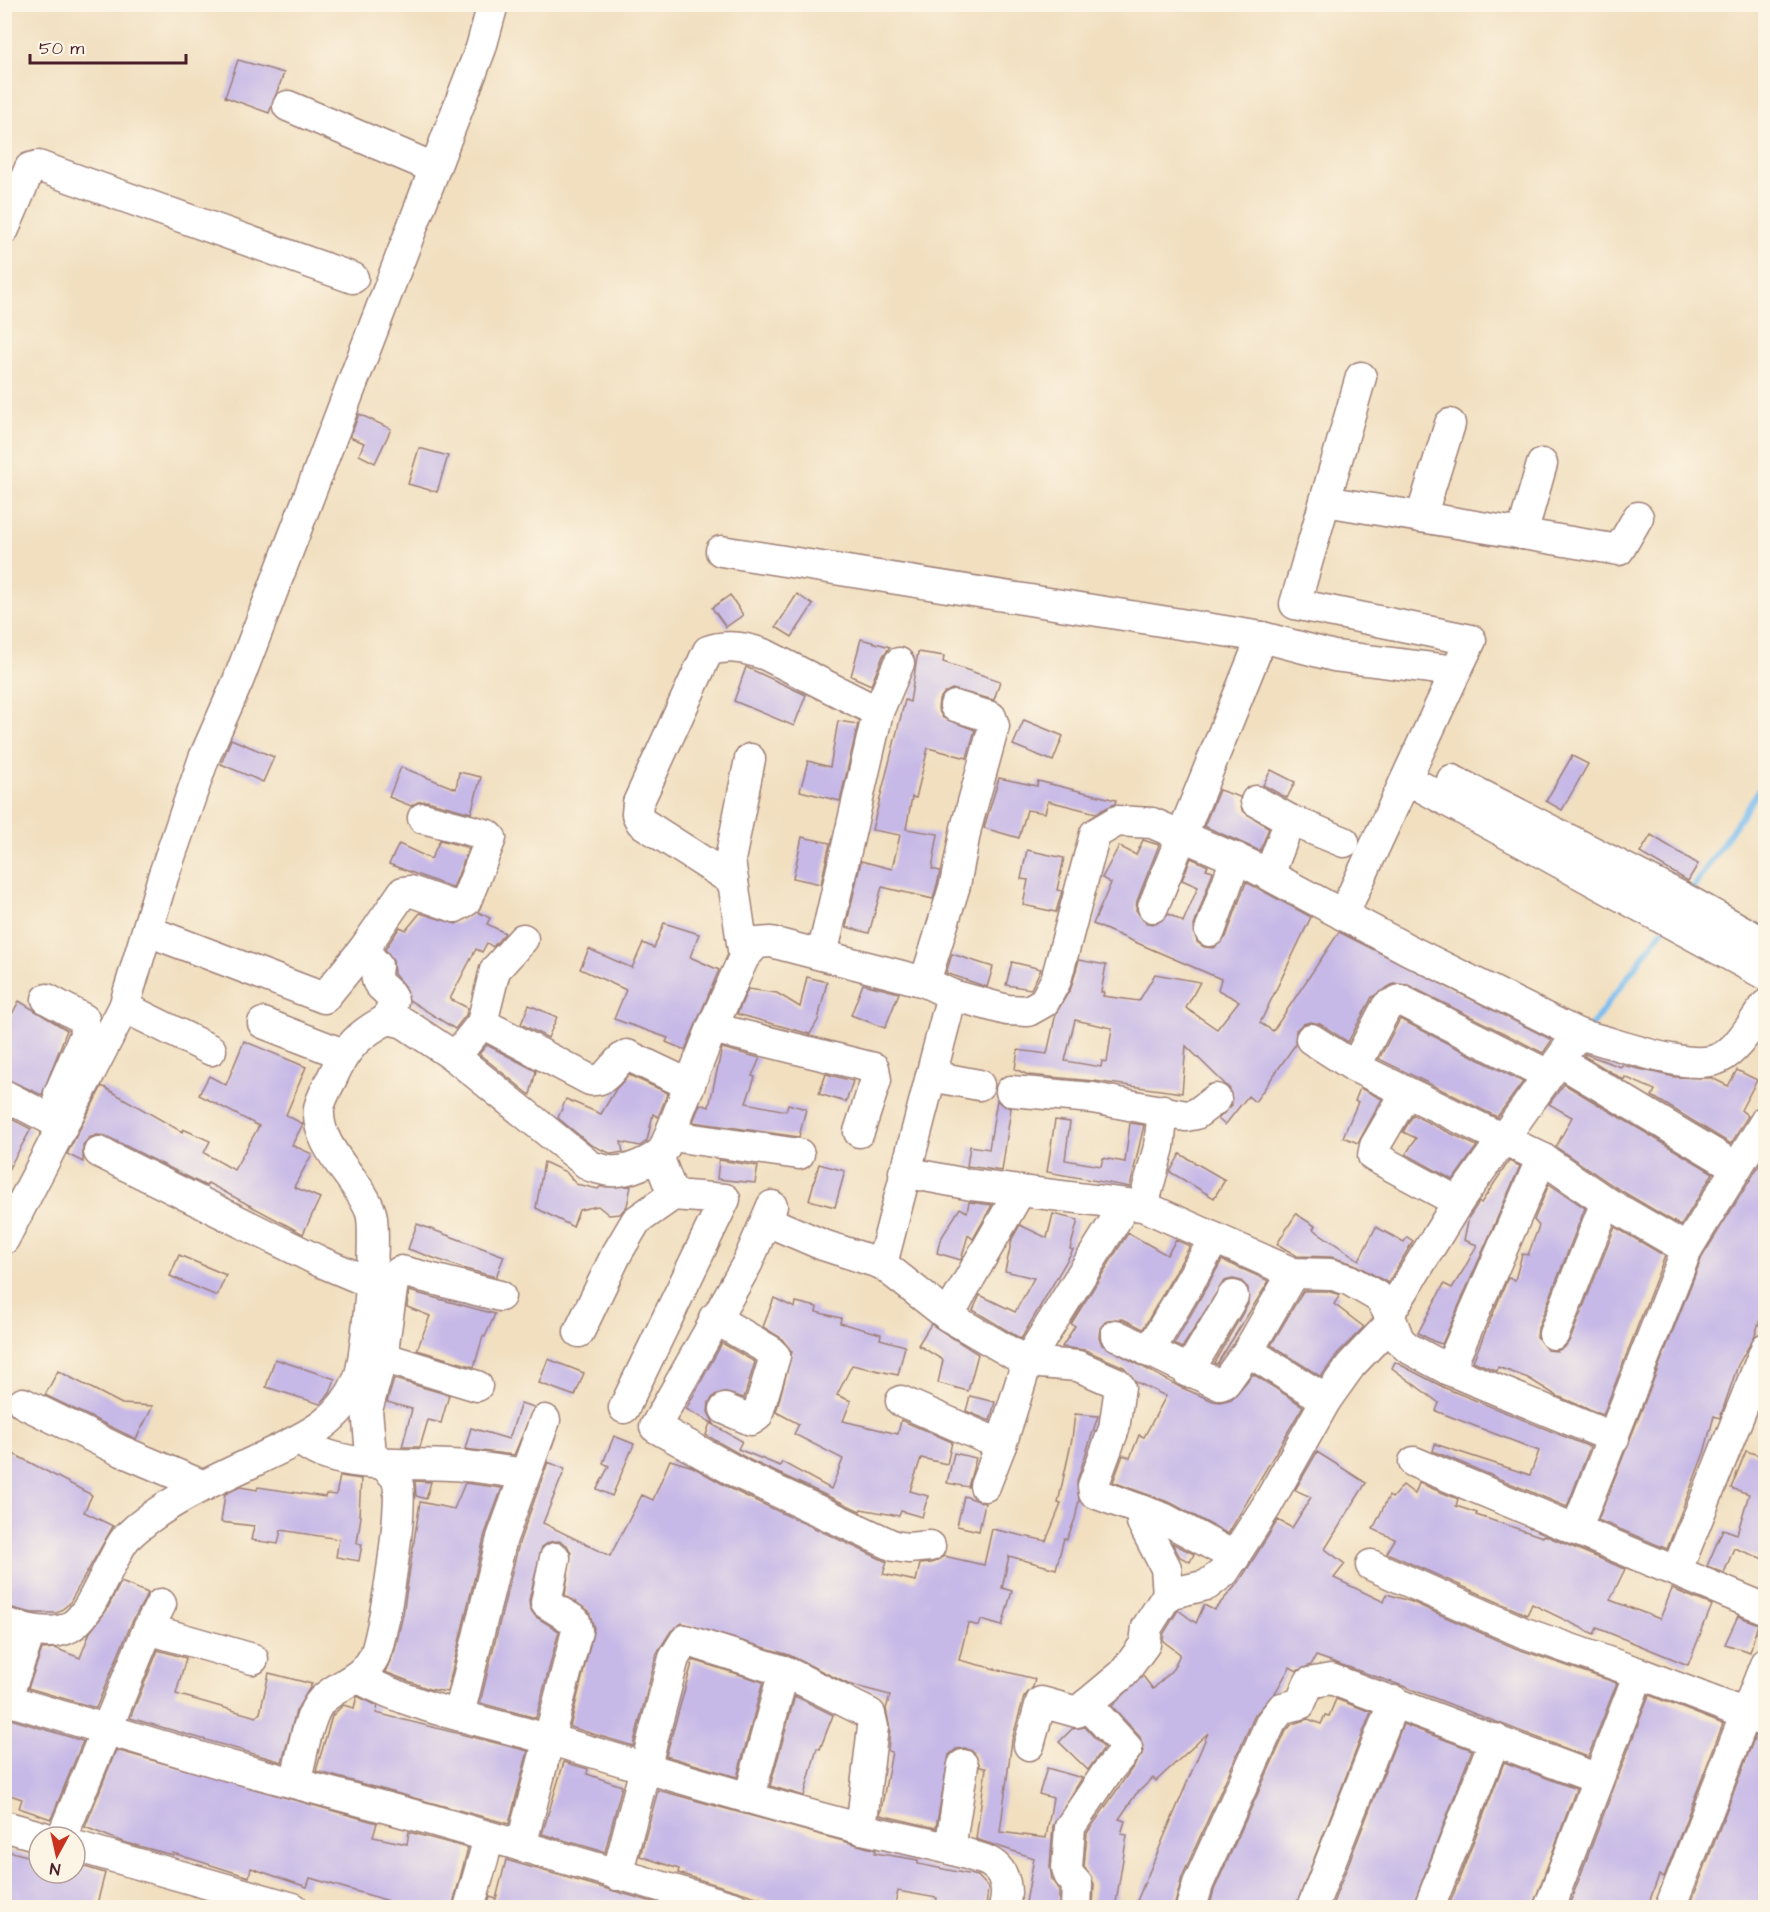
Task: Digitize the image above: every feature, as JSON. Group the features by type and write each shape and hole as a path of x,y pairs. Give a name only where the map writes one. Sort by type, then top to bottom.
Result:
{"street":[{"path":"4,1239 124,1007 163,877 204,758 238,681 481,48 493,4"},
{"path":"288,106 434,168"},
{"path":"4,229 25,177 30,168 38,166 353,278"},
{"path":"1343,915 1471,640 1419,632 1295,604 1361,377"},
{"path":"1421,517 1450,424"},
{"path":"1522,534 1542,464"},
{"path":"1325,501 1619,550 1638,517"},
{"path":"721,550 1262,637 1334,656 1456,671"},
{"path":"1153,907 1193,841 1262,637"},
{"path":"733,881 641,822 637,814 638,803 708,651 720,646 748,648 878,712"},
{"path":"822,955 878,712 899,663"},
{"path":"925,982 955,885 966,828 993,726 991,717 955,706"},
{"path":"744,957 730,860 750,759"},
{"path":"1411,770 1685,899 1766,944"},
{"path":"1411,770 1766,975"},
{"path":"1256,801 1290,819 1344,842"},
{"path":"148,931 320,998 328,995 363,950 403,892 410,891 455,907 466,901 491,838 488,835 423,818"},
{"path":"1269,875 1290,819"},
{"path":"673,1195 665,1146 712,1028 744,957 757,943 771,942 925,982 952,995 1019,1012 1036,1008 1049,996 1056,980 1095,834 1117,821 1152,823 1236,858 1343,915 1584,1036 1684,1061 1708,1063 1722,1058 1735,1046 1766,1005"},
{"path":"1210,931 1236,858"},
{"path":"455,1057 482,1023 495,970 523,939"},
{"path":"363,950 377,966 375,980 393,1001 388,1019"},
{"path":"882,1264 904,1172 952,995"},
{"path":"4,1197 48,1118 85,1035 84,1019 47,999"},
{"path":"1356,1067 1387,1006 1400,1000 1561,1067 1736,1167"},
{"path":"124,1007 211,1050"},
{"path":"4,1623 46,1634 73,1627 84,1616 125,1538 154,1515 204,1486 301,1440 332,1419 346,1402 360,1378 371,1283 371,1214 365,1200 340,1166 322,1126 319,1108 343,1054 357,1037 388,1019 404,1023 455,1057 590,1166 610,1171 622,1170 665,1146 799,1154"},
{"path":"263,1023 343,1054"},
{"path":"482,1023 590,1080 598,1081 605,1077 621,1058 627,1055 690,1085"},
{"path":"712,1028 874,1068 876,1080 859,1132"},
{"path":"1167,1594 1207,1585 1224,1572 1235,1557 1326,1400 1351,1365 1390,1318 1458,1202 1584,1036"},
{"path":"1311,1039 1356,1067 1406,1093 1542,1158 1606,1202 1687,1250"},
{"path":"931,1076 979,1085"},
{"path":"1011,1091 1093,1098 1186,1116 1196,1114 1216,1099"},
{"path":"1406,1093 1375,1146 1373,1156 1458,1202"},
{"path":"4,1095 48,1118"},
{"path":"985,1486 1027,1362 1134,1205 1159,1147 1163,1110"},
{"path":"1576,1530 1687,1250 1766,1120"},
{"path":"99,1152 321,1262 371,1283"},
{"path":"1449,1370 1542,1158"},
{"path":"904,1172 1020,1191 1134,1205 1293,1273 1330,1274 1349,1280 1380,1298 1399,1340 1408,1348 1449,1370 1614,1438"},
{"path":"948,1316 1020,1191"},
{"path":"579,1332 616,1255 636,1221 673,1195 725,1199 624,1408"},
{"path":"1554,1334 1606,1202"},
{"path":"930,1546 908,1548 894,1546 742,1475 655,1427 714,1318 747,1264 767,1219 823,1245 882,1264 948,1316 1027,1362 1082,1367 1117,1383 1120,1387 1114,1429 1093,1486 1094,1493 1163,1518 1235,1557"},
{"path":"1149,1352 1215,1238"},
{"path":"295,1783 315,1709 332,1692 357,1677 375,1656 399,1521 396,1480 369,1448 367,1410 382,1357 394,1276 398,1271 500,1296"},
{"path":"1116,1335 1188,1372 1220,1385 1226,1383 1248,1351 1293,1273"},
{"path":"1188,1372 1233,1296"},
{"path":"714,1318 769,1350 774,1356 774,1366 757,1416 751,1420 725,1409"},
{"path":"1677,1570 1766,1348"},
{"path":"1248,1351 1326,1400"},
{"path":"382,1357 477,1386"},
{"path":"901,1401 1001,1444"},
{"path":"23,1403 119,1450 204,1486"},
{"path":"459,1715 502,1538 523,1474 545,1420"},
{"path":"301,1440 315,1451 356,1461 471,1467 523,1474"},
{"path":"1414,1462 1766,1609"},
{"path":"1029,1745 1041,1702 1077,1712 1123,1674 1145,1644 1147,1627 1167,1594 1166,1568 1142,1522 1144,1511"},
{"path":"521,1846 577,1626 571,1618 546,1603 555,1558"},
{"path":"1371,1565 1522,1632 1639,1673 1756,1719"},
{"path":"67,1825 154,1616 253,1659"},
{"path":"617,1875 674,1658 685,1640 784,1671 864,1708 872,1718 871,1748 861,1829"},
{"path":"26,1644 5,1699 238,1768 735,1908"},
{"path":"1670,1908 1756,1719 1766,1662"},
{"path":"749,1798 784,1671"},
{"path":"1549,1908 1639,1673"},
{"path":"357,1677 386,1693 644,1770 861,1829 950,1849 991,1863 1000,1871 1006,1884 1004,1908"},
{"path":"1191,1908 1208,1863 1271,1722 1279,1710 1300,1704 1309,1683 1332,1679 1598,1779"},
{"path":"1312,1908 1394,1701"},
{"path":"1076,1908 1077,1884 1069,1875 1067,1868 1070,1827 1126,1748 1087,1704"},
{"path":"1429,1908 1495,1739"},
{"path":"950,1849 963,1765"},
{"path":"4,1826 27,1832"},
{"path":"469,1908 489,1838"},
{"path":"87,1851 201,1896 293,1908"}],"building":[{"path":"238,60 284,73 269,113 225,97"},
{"path":"359,414 391,429 375,463 359,455 364,443 350,437"},
{"path":"419,448 448,456 437,492 408,484"},
{"path":"797,594 813,605 792,637 776,627"},
{"path":"730,595 743,615 726,627 712,608"},
{"path":"861,639 890,647 883,656 871,685 851,676"},
{"path":"918,652 944,656 943,662 1000,681 994,700 952,689 944,693 939,700 938,709 943,718 975,730 967,758 928,748 916,798 912,797 906,829 938,834 932,869 940,871 933,899 882,887 869,933 846,927 861,861 892,869 900,835 872,830 905,700 910,702"},
{"path":"746,667 806,695 794,726 734,701"},
{"path":"1024,720 1063,736 1053,761 1013,745"},
{"path":"838,721 858,724 840,801 800,791 808,761 830,767"},
{"path":"231,739 274,757 263,782 221,764"},
{"path":"1572,756 1588,764 1562,810 1546,801"},
{"path":"401,767 456,789 459,772 481,777 471,813 427,801 411,806 389,797"},
{"path":"1271,770 1295,782 1287,798 1263,785"},
{"path":"999,778 1037,786 1038,781 1116,800 1115,804 1096,813 1048,801 1045,813 1027,810 1019,838 984,828"},
{"path":"1219,790 1240,797 1242,810 1269,828 1260,851 1204,826"},
{"path":"1651,835 1698,864 1688,881 1640,853"},
{"path":"802,837 830,843 821,884 793,878"},
{"path":"440,840 469,848 453,888 389,864 399,844 431,859"},
{"path":"1143,840 1159,845 1137,901 1136,910 1146,923 1156,924 1169,914 1183,922 1198,887 1182,880 1191,858 1208,866 1206,869 1213,871 1194,926 1197,942 1204,947 1214,948 1226,937 1246,882 1311,917 1260,1023 1273,1031 1339,932 1552,1040 1543,1053 1408,985 1393,984 1372,997 1348,1042 1320,1024 1311,1022 1303,1024 1296,1030 1295,1045 1255,1102 1248,1096 1225,1125 1218,1119 1232,1105 1230,1089 1186,1046 1182,1093 1028,1075 1015,1069 1018,1050 1047,1054 1056,1013 1071,988 1079,960 1106,965 1101,992 1104,992 1103,996 1139,1001 1155,974 1200,982 1186,1008 1217,1029 1239,1001 1218,990 1221,979 1093,924 1111,883 1102,878 1119,846 1136,855","holes":["1075,1020 1112,1028 1107,1062 1102,1061 1101,1067 1065,1061"]},
{"path":"1027,850 1064,858 1057,890 1062,891 1056,912 1023,905 1028,880 1021,879"},
{"path":"478,912 490,918 487,924 505,933 493,947 487,943 482,952 476,949 450,999 468,1008 466,1015 455,1029 409,1000 405,987 394,974 393,960 385,949 400,927 406,930 420,913 456,924"},
{"path":"664,923 699,934 690,957 719,970 685,1050 666,1042 668,1038 614,1019 626,990 580,969 589,949 632,968 643,943 654,948"},
{"path":"952,954 993,967 987,987 946,973"},
{"path":"1012,962 1041,969 1031,989 1006,985"},
{"path":"807,977 827,982 818,1020 810,1034 737,1014 748,989 777,993 800,1007"},
{"path":"863,984 899,993 885,1028 851,1015"},
{"path":"19,1001 67,1030 42,1095 4,1078 4,1029"},
{"path":"529,1005 557,1017 548,1038 521,1024"},
{"path":"1400,1019 1523,1082 1497,1117 1379,1059"},
{"path":"244,1041 306,1067 286,1115 303,1124 292,1145 312,1154 294,1187 320,1198 303,1234 208,1183 206,1186 106,1136 97,1135 89,1138 83,1145 83,1162 67,1154 102,1086 182,1132 183,1129 210,1141 204,1153 234,1170 259,1126 199,1095 209,1076 226,1085"},
{"path":"487,1045 536,1071 530,1095 479,1054"},
{"path":"722,1048 760,1058 752,1076 755,1077 746,1103 786,1111 788,1104 806,1109 799,1137 693,1122 700,1104 709,1107"},
{"path":"1585,1054 1621,1067 1622,1065 1674,1077 1712,1078 1728,1086 1737,1070 1757,1080 1741,1110 1748,1116 1731,1144 1652,1096 1655,1090 1625,1077 1624,1080 1584,1056"},
{"path":"826,1074 853,1081 846,1102 819,1094"},
{"path":"629,1075 668,1093 658,1117 653,1114 647,1141 640,1146 621,1142 623,1152 612,1154 591,1145 558,1118 566,1099 601,1114 616,1089"},
{"path":"1564,1084 1713,1173 1681,1226 1615,1187 1556,1147 1572,1117 1549,1104"},
{"path":"1360,1088 1382,1099 1358,1143 1343,1137 1358,1102 1355,1101"},
{"path":"997,1100 1002,1105 1011,1108 1002,1171 967,1166 970,1146 989,1149"},
{"path":"4,1115 31,1129 4,1177"},
{"path":"1413,1115 1477,1146 1453,1180 1406,1154 1416,1138 1403,1132"},
{"path":"1055,1120 1070,1122 1065,1160 1101,1166 1103,1158 1125,1162 1130,1123 1144,1125 1130,1187 1047,1172"},
{"path":"1180,1154 1225,1180 1214,1198 1170,1172"},
{"path":"1766,1154 1766,1301 1755,1335 1738,1365 1720,1418 1714,1416 1704,1453 1667,1549 1598,1520 1702,1257"},
{"path":"719,1160 758,1166 755,1183 717,1179"},
{"path":"1509,1161 1520,1166 1442,1344 1433,1341 1418,1333 1444,1284 1452,1288 1477,1245 1464,1240 1469,1217"},
{"path":"544,1162 566,1172 576,1184 598,1189 600,1187 631,1186 627,1206 620,1214 609,1215 598,1206 579,1210 573,1227 536,1208"},
{"path":"819,1164 845,1171 835,1207 809,1200"},
{"path":"1549,1184 1585,1208 1538,1328 1537,1337 1547,1350 1557,1351 1565,1347 1570,1340 1615,1227 1665,1256 1603,1415 1557,1396 1528,1378 1498,1367 1497,1371 1473,1361 1508,1278 1515,1280 1522,1254 1528,1255 1539,1226 1534,1220"},
{"path":"969,1202 992,1205 973,1239 968,1235 961,1260 937,1253 940,1240 960,1208 967,1212"},
{"path":"1053,1214 1078,1220 1070,1249 1073,1250 1021,1339 973,1310 980,1295 1015,1312 1034,1278 1005,1271 1012,1239 1020,1225 1047,1238"},
{"path":"1296,1214 1315,1226 1313,1229 1359,1260 1376,1227 1404,1242 1407,1237 1413,1241 1388,1283 1354,1264 1331,1257 1297,1256 1277,1244"},
{"path":"417,1224 504,1256 496,1277 408,1249"},
{"path":"1128,1233 1167,1255 1176,1240 1190,1246 1143,1329 1123,1319 1107,1320 1100,1328 1099,1337 1102,1345 1180,1387 1213,1401 1232,1399 1253,1374 1303,1406 1228,1534 1171,1503 1113,1482 1123,1455 1130,1458 1139,1435 1144,1437 1166,1396 1136,1382 1124,1367 1085,1350 1062,1347 1075,1326 1071,1324"},
{"path":"179,1255 226,1275 217,1296 170,1276"},
{"path":"1222,1260 1269,1281 1217,1364 1214,1363 1248,1304 1248,1288 1241,1281 1233,1279 1224,1281 1182,1348 1174,1344"},
{"path":"409,1291 495,1314 485,1337 483,1336 474,1367 417,1350 430,1316 407,1307"},
{"path":"1303,1291 1327,1291 1340,1295 1334,1304 1364,1327 1338,1353 1321,1377 1271,1345"},
{"path":"774,1298 795,1308 796,1302 817,1307 816,1312 841,1318 840,1323 881,1334 880,1339 905,1346 898,1375 852,1365 837,1395 851,1401 843,1421 898,1434 901,1420 952,1442 947,1464 921,1458 910,1491 928,1496 922,1517 901,1511 899,1516 861,1509 860,1511 750,1460 706,1435 710,1423 742,1441 738,1449 780,1466 782,1462 831,1489 843,1459 794,1434 799,1424 776,1412 792,1352 781,1338 763,1327"},
{"path":"931,1324 978,1354 968,1391 938,1383 943,1360 918,1345"},
{"path":"722,1343 755,1362 744,1398 723,1392 715,1395 709,1402 708,1412 714,1424 686,1409"},
{"path":"275,1359 335,1379 330,1393 320,1404 266,1387"},
{"path":"548,1359 584,1373 575,1396 539,1383"},
{"path":"1395,1362 1445,1388 1590,1447 1567,1507 1433,1451 1435,1444 1530,1475 1539,1451 1436,1411 1439,1403 1392,1368"},
{"path":"58,1371 122,1404 153,1406 136,1439 45,1395"},
{"path":"394,1379 449,1395 441,1423 428,1420 420,1447 402,1447 412,1409 387,1402"},
{"path":"970,1396 995,1402 990,1421 966,1411"},
{"path":"521,1403 534,1407 514,1455 465,1449 471,1428 509,1439"},
{"path":"1075,1414 1098,1416 1077,1481 1079,1500 1075,1519 1067,1539 1064,1538 1056,1569 1009,1556 1002,1588 1012,1591 1002,1626 981,1620 979,1626 968,1623 959,1660 1035,1679 1033,1687 1024,1697 1012,1740 1000,1832 1046,1838 1053,1798 1039,1794 1047,1768 1082,1778 1053,1826 1050,1867 1052,1880 1059,1890 1059,1908 1025,1908 1034,1858 976,1839 986,1768 980,1767 974,1752 965,1748 956,1749 949,1755 936,1828 880,1815 892,1752 888,1751 890,1729 886,1709 890,1695 848,1684 789,1655 682,1623 671,1631 657,1653 633,1746 570,1727 594,1628 589,1611 565,1595 571,1553 567,1545 559,1541 550,1542 542,1547 529,1600 530,1609 536,1617 559,1631 536,1718 480,1703 519,1543 548,1462 565,1469 543,1523 610,1556 642,1495 653,1500 670,1460 693,1467 735,1491 887,1562 883,1574 916,1581 920,1564 932,1563 944,1556 984,1565 992,1529 1046,1541 1061,1504 1058,1503"},
{"path":"614,1436 634,1444 612,1496 597,1489 609,1466 603,1463"},
{"path":"4,1449 92,1495 84,1512 113,1526 69,1604 57,1613 32,1613 4,1606"},
{"path":"1746,1451 1761,1456 1766,1455 1766,1560 1734,1548 1724,1573 1707,1566 1723,1529 1737,1534 1749,1494 1731,1488"},
{"path":"1317,1452 1366,1483 1325,1549 1345,1564 1334,1578 1384,1602 1387,1594 1412,1602 1515,1648 1617,1683 1588,1757 1400,1685 1316,1656 1311,1665 1297,1671 1290,1667 1275,1693 1255,1715 1182,1877 1174,1908 1134,1908 1208,1733 1156,1781 1153,1778 1136,1794 1119,1819 1125,1821 1121,1834 1127,1835 1115,1908 1093,1908 1094,1884 1084,1866 1087,1833 1144,1751 1140,1737 1112,1706 1143,1676 1153,1689 1173,1669 1180,1654 1163,1641 1164,1633 1178,1610 1196,1623 1204,1605 1214,1610 1239,1582 1278,1520 1292,1528 1311,1497 1295,1490"},
{"path":"954,1453 976,1458 968,1487 947,1483"},
{"path":"340,1476 361,1479 359,1515 361,1516 357,1543 362,1544 359,1561 336,1557 339,1539 281,1530 278,1544 251,1540 254,1526 221,1522 225,1494 240,1487 257,1490 258,1487 325,1497 326,1494 336,1495"},
{"path":"415,1481 431,1482 426,1499 416,1496"},
{"path":"465,1483 502,1488 485,1534 447,1692 429,1689 385,1672 395,1650 403,1614 420,1502 454,1509"},
{"path":"1419,1483 1458,1499 1456,1506 1477,1513 1476,1515 1543,1537 1544,1535 1625,1569 1610,1600 1660,1619 1672,1589 1712,1605 1688,1665 1597,1628 1594,1634 1532,1604 1527,1615 1387,1553 1395,1539 1373,1529 1389,1496 1392,1498 1403,1485 1415,1494"},
{"path":"964,1496 985,1503 979,1531 957,1526"},
{"path":"1172,1543 1194,1554 1190,1562 1180,1557"},
{"path":"121,1582 148,1593 132,1622 96,1708 28,1688 42,1649 55,1648 80,1658 90,1632 106,1611"},
{"path":"1738,1616 1758,1624 1750,1652 1725,1644"},
{"path":"158,1650 186,1658 176,1694 256,1717 260,1713 269,1673 312,1684 296,1711 282,1762 130,1718"},
{"path":"693,1660 763,1682 737,1777 666,1756"},
{"path":"1649,1695 1723,1724 1664,1877 1659,1875 1647,1908 1568,1908"},
{"path":"357,1696 378,1706 376,1713 528,1751 509,1824 316,1771 332,1716 343,1705 354,1708"},
{"path":"795,1696 833,1715 820,1749 817,1748 804,1796 770,1786"},
{"path":"1336,1699 1371,1712 1295,1908 1209,1908 1214,1890 1286,1731 1292,1724 1308,1719 1321,1724 1325,1715 1329,1716"},
{"path":"4,1717 83,1741 51,1819 19,1808 22,1799 4,1793"},
{"path":"1403,1724 1472,1750 1412,1908 1331,1908"},
{"path":"1085,1727 1104,1748 1088,1770 1059,1742 1072,1729"},
{"path":"1755,1736 1766,1739 1766,1908 1689,1908"},
{"path":"116,1750 377,1823 373,1837 407,1844 409,1832 468,1848 452,1908 385,1908 386,1900 310,1878 307,1887 251,1868 249,1877 173,1853 173,1855 123,1842 87,1828 86,1825"},
{"path":"564,1762 588,1769 587,1774 622,1786 605,1852 542,1834"},
{"path":"1504,1762 1576,1789 1532,1908 1448,1908"},
{"path":"658,1790 876,1850 875,1853 918,1860 918,1864 978,1876 988,1887 986,1908 936,1908 937,1898 898,1891 894,1908 805,1908 787,1902 786,1906 678,1873 679,1869 640,1856"},
{"path":"4,1850 27,1856 27,1885 87,1885 87,1868 105,1873 96,1908 4,1908"},
{"path":"506,1860 663,1905 662,1908 487,1908 490,1897 496,1899"}],"waterway":[{"path":"1690,892 1766,780"},
{"path":"1589,1029 1663,929"}]}
